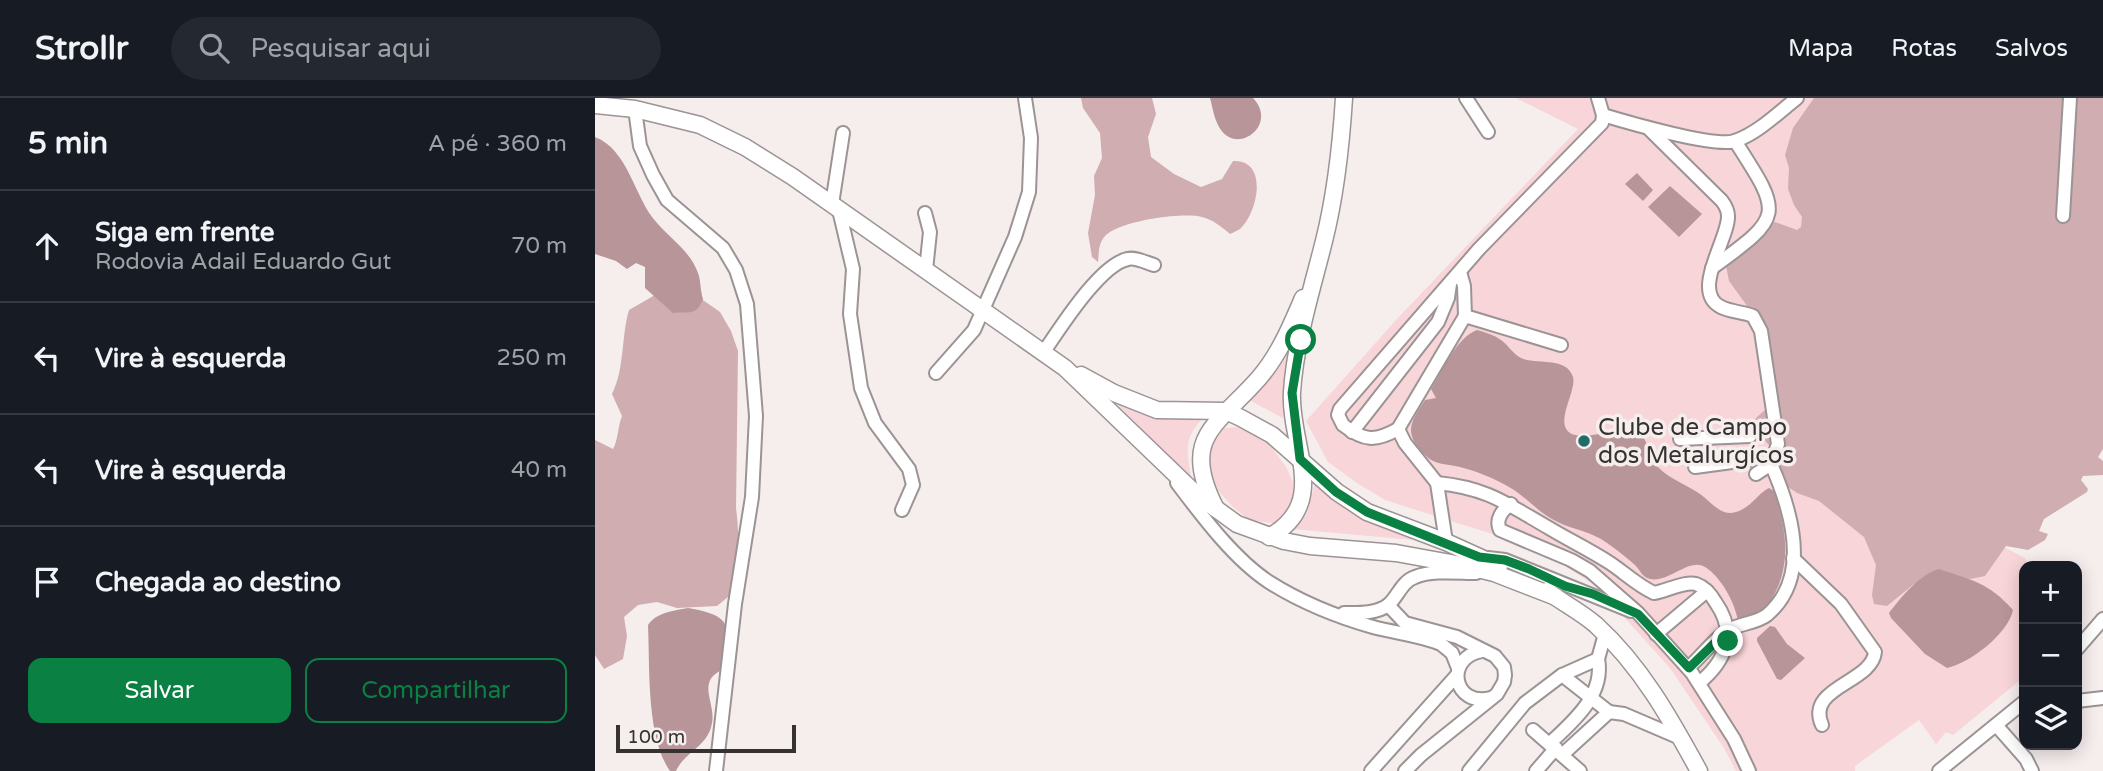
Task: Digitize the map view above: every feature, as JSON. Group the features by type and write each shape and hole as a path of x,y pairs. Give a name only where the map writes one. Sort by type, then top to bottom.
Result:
{"main road":[{"path":"1269,537 1282,530 1301,502 1304,479 1292,393 1317,267 1334,199 1341,155 1344,98"},
{"path":"595,105 635,108 700,125 745,147 1065,368 1114,393 1157,410 1226,411 1258,426 1336,492 1367,512 1446,542 1525,578 1556,597 1605,634 1634,666 1658,699 1699,771"},
{"path":"1218,512 1203,478 1201,451 1208,432 1260,377 1275,356 1317,267"},
{"path":"1065,368 1218,512 1247,529 1310,546 1396,553 1462,565 1494,573 1556,597"}],"street":[{"path":"936,373 968,339 1015,237 1029,192 1031,138 1025,98"},
{"path":"1466,98 1488,132"},
{"path":"1598,98 1603,119"},
{"path":"1603,119 1729,143 1760,127 1797,98"},
{"path":"2063,216 2070,98"},
{"path":"635,108 641,146 667,200 723,248 736,270 747,304 756,416 752,487 734,604 716,771"},
{"path":"1460,272 1464,286 1465,316 1398,429 1376,439 1352,432 1339,419 1340,409 1450,283 1460,272 1603,119"},
{"path":"1649,129 1722,201 1727,211 1727,223 1712,268 1709,292 1721,307 1753,316 1761,331 1778,438 1777,450 1771,464 1756,474"},
{"path":"843,133 835,207 853,269 850,314 861,388 875,422 909,469 912,485 902,510"},
{"path":"1712,268 1753,238 1765,226 1769,216 1770,202 1756,173 1735,141"},
{"path":"925,213 930,232 926,270"},
{"path":"1044,353 1073,310 1115,264 1129,258 1154,265"},
{"path":"1352,432 1438,322 1448,298 1450,283"},
{"path":"1465,316 1561,345"},
{"path":"1398,429 1405,443 1437,483 1446,542"},
{"path":"1680,439 1750,436"},
{"path":"1158,458 1198,511 1248,566 1284,591 1333,612 1373,627 1441,644 1452,653 1458,685 1463,693 1480,701 1497,694"},
{"path":"1695,467 1754,459"},
{"path":"1689,668 1728,630 1758,620 1775,606 1789,579 1793,558 1791,518 1771,464"},
{"path":"1437,483 1462,485 1511,505 1654,593 1694,583 1707,592 1719,607 1728,630 1728,641 1721,661 1699,683"},
{"path":"1511,505 1503,511 1497,524 1504,534 1571,560 1590,571 1638,614 1689,668 1734,739 1749,771"},
{"path":"1479,557 1505,560 1638,614"},
{"path":"1793,558 1818,579 1840,604 1875,652 1870,663 1821,704 1818,716 1822,725"},
{"path":"1333,612 1366,613 1388,605 1399,590 1414,577 1494,573"},
{"path":"1656,634 1707,592"},
{"path":"1388,605 1405,623 1457,637 1495,656 1504,667 1504,682 1497,694 1405,771"},
{"path":"2082,643 2103,619"},
{"path":"1536,771 1592,697 1600,674 1598,659 1605,634"},
{"path":"1371,771 1467,656 1482,651"},
{"path":"1469,771 1525,703 1562,675 1598,659"},
{"path":"1562,675 1609,712 1624,714 1680,738"},
{"path":"2082,700 2103,698"},
{"path":"1939,771 2019,707"},
{"path":"1556,748 1609,712"},
{"path":"1996,725 2026,759 2032,771"},
{"path":"1533,730 1580,771"}],"shaded area":[{"path":"1081,98 1152,98 1156,114 1148,137 1151,157 1174,174 1201,187 1222,179 1233,161 1244,163 1252,169 1256,177 1255,200 1252,211 1240,229 1230,234 1210,220 1192,216 1137,222 1105,236 1100,245 1098,262 1092,257 1088,233 1095,195 1094,176 1102,158 1100,133 1083,108"},
{"path":"1210,98 1253,98 1260,108 1259,126 1246,138 1229,137 1217,122"},
{"name":"Clube de Campo dos Metalurgícos","path":"1516,98 1872,98 1863,475 2026,561 2019,561 2019,681 1953,735 1946,732 1936,744 1919,720 1855,766 1855,771 1736,771 1724,748 1670,668 1595,585 1554,559 1508,539 1385,500 1328,462 1306,421 1396,320 1578,129"},
{"path":"1814,98 2103,98 2103,449 2098,457 2103,461 2103,475 2083,476 2081,480 2088,489 2087,492 2044,519 2039,531 2048,534 2045,540 2028,550 2006,546 1985,576 1965,580 1922,580 1887,606 1874,604 1872,595 1876,565 1864,537 1819,501 1797,493 1781,482 1770,446 1756,432 1755,419 1766,409 1768,402 1753,314 1729,281 1726,266 1734,245 1759,224 1775,222 1797,230 1801,227 1802,217 1788,189 1789,168 1785,155 1793,128"},
{"path":"595,137 616,152 649,213 695,265 703,299 695,311 673,313 645,288 645,267 636,263 627,269 616,261 595,254"},
{"path":"1637,173 1653,190 1643,201 1625,184"},
{"path":"1670,186 1702,214 1679,237 1648,207"},
{"path":"687,289 720,312 738,351 738,540 734,592 717,606 677,608 657,602 638,605 624,617 627,636 623,659 604,669 595,655 595,440 613,449 616,442 622,416 612,394 619,374 629,310 662,291"},
{"path":"1477,330 1498,338 1521,358 1558,364 1570,370 1573,383 1564,422 1570,433 1593,435 1621,425 1636,429 1645,439 1659,468 1726,512 1742,510 1769,488 1774,491 1782,518 1785,558 1779,584 1764,611 1758,616 1738,620 1726,590 1705,567 1692,565 1664,577 1647,578 1601,539 1552,519 1503,484 1460,467 1437,462 1425,455 1411,434 1413,422 1425,400 1436,398 1431,389 1456,347"},
{"path":"1291,340 1283,418 1247,399"},
{"path":"1109,396 1204,417 1193,431 1188,445 1191,478"},
{"path":"1237,427 1265,438 1286,467 1293,482 1293,507 1279,524 1250,520 1234,508 1213,485 1208,451 1214,437 1224,428"},
{"path":"1315,483 1349,509 1413,540 1292,529 1307,514"},
{"path":"1939,569 1988,588 2013,610 2004,628 1987,646 1977,654 1947,668 1925,654 1889,613 1918,581"},
{"path":"688,608 703,611 722,620 728,633 728,643 724,669 710,680 710,731 676,771 670,771 662,757 653,721 648,625 661,615"},
{"path":"1770,626 1775,627 1787,644 1805,658 1781,680 1777,679 1757,641"}],"place":[{"name":"Clube de Campo dos Metalurgícos","path":"1584,441"}],"route":[{"path":"1301,340 1292,393 1300,459 1350,502 1399,526 1479,557 1505,560 1638,614 1689,668 1728,630 1728,641"}]}
